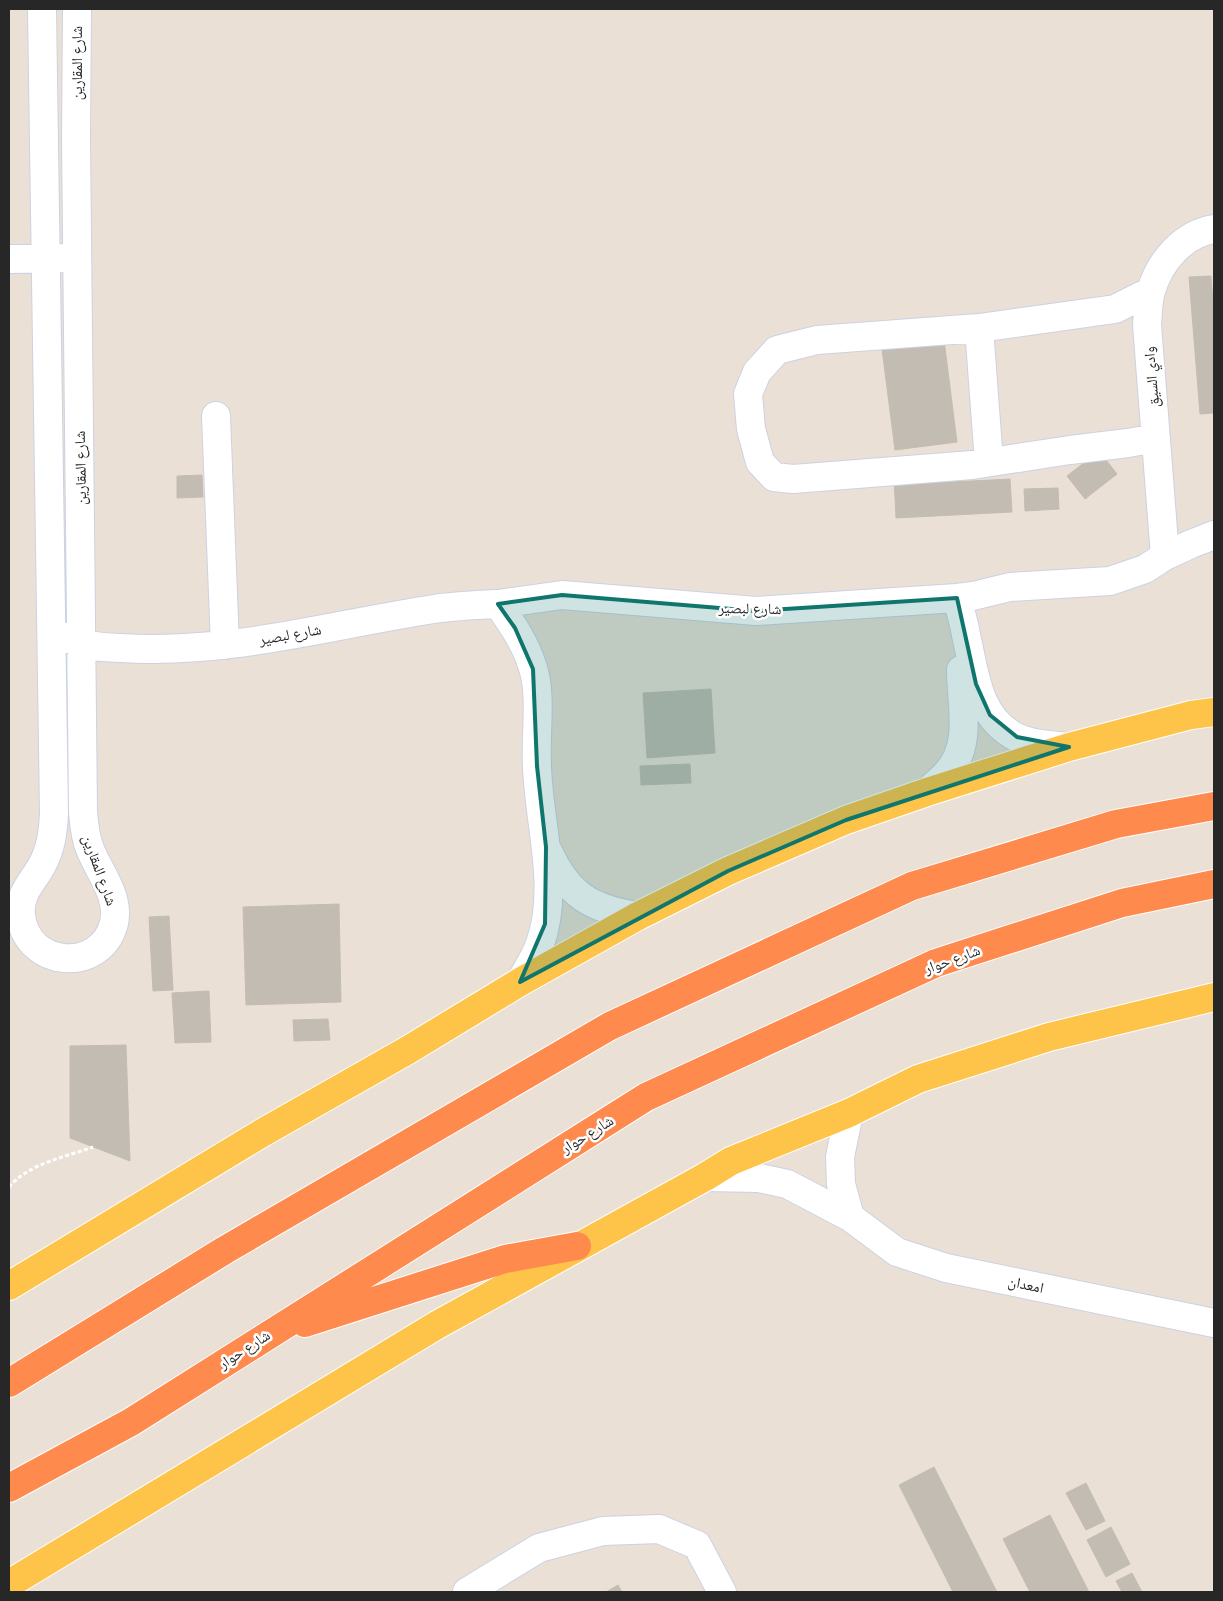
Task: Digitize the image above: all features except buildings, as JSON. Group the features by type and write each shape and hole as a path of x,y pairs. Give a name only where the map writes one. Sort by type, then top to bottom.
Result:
{"highway":[{"path":"9,1383 225,1250 610,1026 912,886 1116,824 1214,806"},
{"name":"شارع حوار","path":"9,1488 130,1422 646,1097 936,963 1122,903 1214,884"},
{"path":"268,1335 504,1259 577,1246"}],"main road":[{"path":"9,1286 262,1133 408,1050 520,982 638,916 728,871 846,820 927,792 1069,747 1191,715 1214,712"},
{"path":"9,1584 437,1325 731,1161 849,1114 918,1079 1040,1040 1214,998"}],"street":[{"name":"شارع المقارين","path":"42,9 54,814 49,850 42,866 25,890 20,914 22,926 35,947 57,958 69,959 87,955 102,945 114,923 115,911 111,893 89,846 83,812 76,9"},
{"name":"وادي السيق","path":"1165,556 1147,326 1151,291 1163,265 1181,243 1204,231 1214,229"},
{"path":"9,259 78,258"},
{"path":"1151,291 1115,309 979,328 817,340 777,350 756,372 748,394 751,429 760,462 774,477 793,479 972,465 1070,450 1128,444 1156,438"},
{"path":"979,328 989,462"},
{"path":"216,416 225,646"},
{"name":"شارع لبصير","path":"81,644 135,649 225,646 434,609 498,604 562,595 756,611 957,598 1010,587 1110,581 1145,569 1165,556 1214,535"},
{"path":"957,598 982,700 990,716 1002,728 1017,737 1033,742 1069,747"},
{"path":"498,604 515,628 533,669 536,685 536,766 546,847 548,895 545,924 540,944 520,982"},
{"path":"51,622 64,636 81,644"},
{"path":"927,792 948,772 957,758 962,743 965,726 961,670 967,642"},
{"path":"546,847 554,865 578,894 595,905 613,912 638,916"},
{"path":"849,1114 840,1157 841,1184 850,1217"},
{"name":"امعدان","path":"705,1177 759,1178 787,1184 850,1217 896,1252 946,1268 1214,1322"},
{"path":"467,1592 539,1548 603,1531 659,1529 697,1546 722,1592"}],"path":[{"path":"9,1187 32,1169 93,1147"}],"highlighted area":[{"path":"562,595 756,611 957,598 976,684 990,715 1017,737 1069,747 846,820 728,871 520,982 545,924 546,847 537,766 533,669 515,628 498,604"}]}
